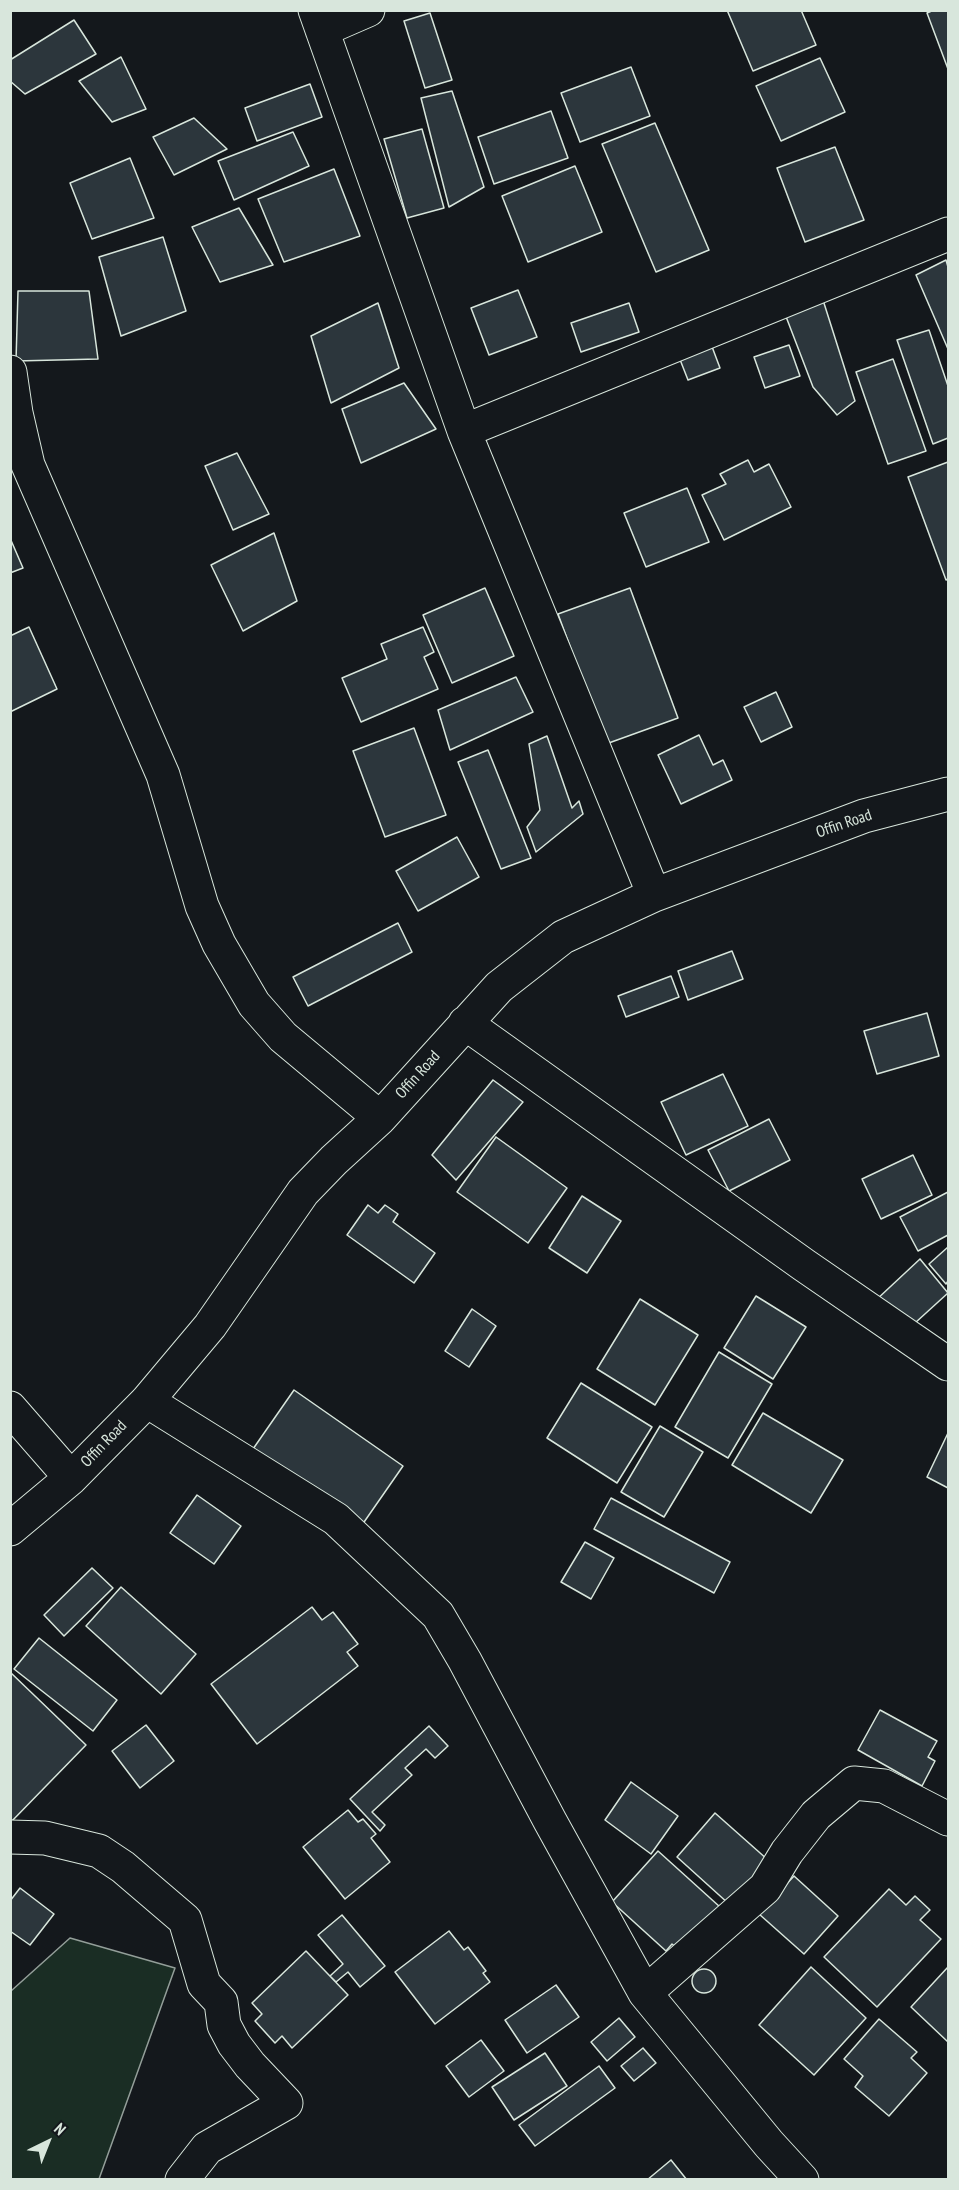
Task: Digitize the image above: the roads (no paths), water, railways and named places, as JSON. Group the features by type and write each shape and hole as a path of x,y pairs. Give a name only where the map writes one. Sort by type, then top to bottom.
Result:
{"street":[{"path":"368,10 319,20 464,430 654,896"},
{"path":"464,430 948,234"},
{"path":"10,372 16,413 28,465 164,775 202,906 219,944 254,1004 283,1037 380,1119"},
{"name":"Offin Road","path":"10,1529 71,1478 147,1401 210,1326 303,1192 334,1160 380,1119 499,987 563,937 654,896 864,816 948,794"},
{"path":"465,1023 804,1265 945,1354"},
{"path":"147,1401 336,1519 438,1616 465,1661 645,1993 769,2144 802,2180"},
{"path":"10,1408 71,1478"},
{"path":"645,1993 765,1888 787,1852 816,1815 854,1783 884,1786 948,1819"},
{"path":"10,1837 45,1838 99,1851 123,1867 185,1920 204,1984 221,2002 224,2025 234,2044 250,2065 286,2103 207,2148 182,2180"}]}
